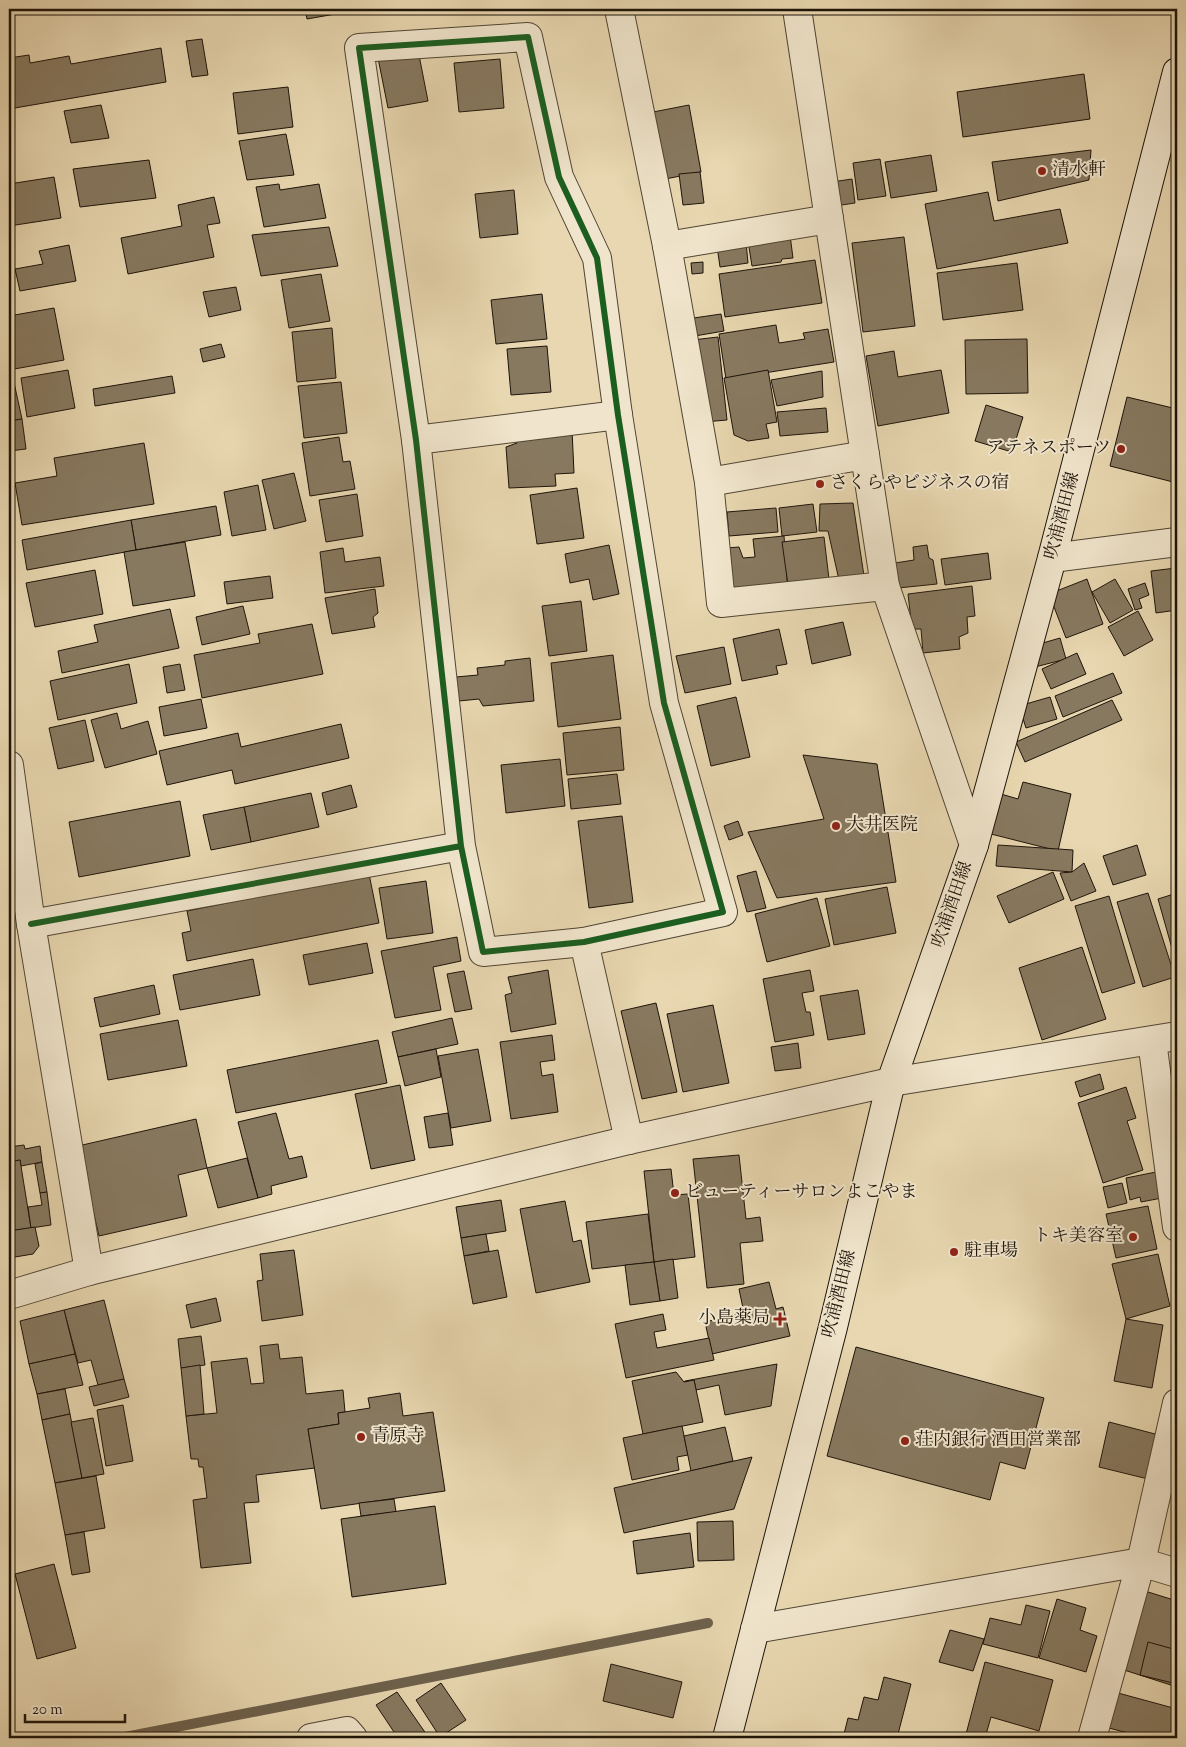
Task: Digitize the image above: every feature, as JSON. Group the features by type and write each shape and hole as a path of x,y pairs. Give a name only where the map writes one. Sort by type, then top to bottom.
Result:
{"street":[{"path":"619,9 667,246 709,482 721,603 886,586"},
{"path":"797,9 886,586 974,845"},
{"path":"528,37 558,177 597,258 618,415 664,703 723,912 584,942 482,952 461,846 416,440 359,48 528,37"},
{"name":"吹浦酒田線","path":"727,1738 833,1326 891,1082 974,845 1052,558 1177,72"},
{"path":"667,246 830,219"},
{"path":"416,440 618,415"},
{"path":"709,482 865,455"},
{"path":"1052,558 1177,542"},
{"path":"9,765 31,924 89,1271"},
{"path":"31,924 461,846"},
{"path":"584,942 629,1140"},
{"path":"9,1295 89,1271 629,1140 891,1082 1165,1039 1177,1227"},
{"path":"1092,1738 1141,1562 1177,1403"},
{"path":"755,1629 1141,1562 1177,1572"},
{"path":"311,1738 346,1731 353,1738"}],"building":[{"path":"305,9 364,9 307,19"},
{"path":"202,39 208,75 192,77 186,41"},
{"path":"161,48 166,82 9,109 9,58 29,55 30,63 69,56 71,64"},
{"path":"418,50 428,101 388,108 378,58"},
{"path":"500,59 504,108 459,112 454,63"},
{"path":"1084,74 1090,119 963,137 957,92"},
{"path":"288,87 293,127 238,134 233,93"},
{"path":"101,105 109,138 71,143 64,111"},
{"path":"689,105 701,172 660,180 648,113"},
{"path":"286,134 294,175 247,180 239,141"},
{"name":"清水軒","path":"1091,150 1089,180 998,201 992,162"},
{"path":"931,155 937,191 891,198 885,162"},
{"path":"880,159 886,196 858,200 853,163"},
{"path":"149,160 156,198 80,207 73,169"},
{"path":"700,172 704,203 683,205 679,174"},
{"path":"54,177 61,218 9,226 9,184"},
{"path":"852,179 855,203 835,206 832,182"},
{"path":"279,184 280,190 319,184 326,218 264,227 256,187"},
{"path":"514,190 518,234 480,238 475,194"},
{"path":"988,192 994,221 1060,209 1068,243 937,269 925,204"},
{"path":"214,197 220,223 207,225 214,257 128,274 121,238 182,226 178,205"},
{"path":"329,227 338,266 261,276 252,235"},
{"path":"790,235 793,258 782,259 781,262 752,266 748,241"},
{"path":"904,237 915,326 863,332 852,243"},
{"path":"746,242 748,263 720,267 717,246"},
{"path":"69,245 76,281 20,291 15,269 43,264 39,251"},
{"path":"815,260 822,303 725,317 719,274"},
{"path":"703,262 703,273 692,274 691,263"},
{"path":"1017,263 1023,310 943,320 937,273"},
{"path":"321,274 330,321 289,328 281,280"},
{"path":"236,287 241,310 209,317 203,292"},
{"path":"542,294 547,339 496,344 491,300"},
{"path":"54,308 64,360 9,370 9,316"},
{"path":"721,314 724,331 689,337 687,319"},
{"path":"776,325 779,343 805,339 803,333 828,329 834,362 726,379 719,334"},
{"path":"332,328 336,378 297,382 292,332"},
{"path":"718,337 727,420 692,423 684,341"},
{"path":"1027,339 1028,393 966,394 965,340"},
{"path":"221,344 225,357 203,362 200,349"},
{"path":"547,346 551,392 511,395 507,349"},
{"path":"894,351 898,377 941,370 949,413 878,426 866,356"},
{"path":"68,370 75,408 27,417 21,378"},
{"path":"768,370 777,422 766,424 769,438 748,441 734,435 724,378"},
{"path":"822,371 823,397 777,406 771,380"},
{"path":"172,376 175,393 95,406 93,389"},
{"path":"13,378 22,419 9,421 9,379"},
{"path":"341,382 347,433 304,438 298,386"},
{"path":"1127,397 1177,409 1177,483 1110,466"},
{"path":"986,405 1023,417 1012,452 975,441"},
{"path":"826,408 828,432 780,436 777,412"},
{"path":"22,419 26,449 9,451 9,421"},
{"path":"572,430 574,473 555,474 556,486 509,488 506,447 517,443 514,433"},
{"path":"339,437 343,462 350,461 355,489 310,496 302,443"},
{"path":"144,443 154,504 22,525 15,483 57,476 54,458"},
{"path":"294,473 306,521 274,529 262,480"},
{"path":"258,485 266,530 232,536 224,492"},
{"path":"577,488 584,538 537,544 530,495"},
{"path":"357,494 363,536 326,542 319,500"},
{"path":"853,503 864,576 839,580 828,531 819,531 820,504"},
{"path":"813,504 817,532 782,536 779,508"},
{"path":"216,506 221,535 136,550 131,520"},
{"path":"776,508 778,532 729,536 727,512"},
{"path":"131,520 136,550 27,570 22,540"},
{"path":"784,536 788,592 719,597 715,549 739,547 743,558 755,557 753,539"},
{"path":"824,537 829,579 788,585 782,542"},
{"path":"185,542 195,596 133,606 124,552"},
{"path":"609,545 619,594 593,600 589,579 570,583 565,554"},
{"path":"927,545 929,558 933,560 937,584 898,588 895,563 914,560 913,547"},
{"path":"343,548 345,562 380,557 384,586 325,593 320,552"},
{"path":"988,553 991,579 945,585 941,559"},
{"path":"1176,568 1177,610 1156,613 1151,571"},
{"path":"95,570 103,614 35,627 26,583"},
{"path":"270,576 273,598 227,604 224,582"},
{"path":"1087,579 1103,624 1066,638 1049,594"},
{"path":"1115,579 1133,610 1110,623 1092,592"},
{"path":"1145,583 1149,595 1139,599 1142,608 1135,610 1128,589"},
{"path":"972,586 975,616 967,617 968,633 959,637 960,649 923,653 921,629 912,629 908,594"},
{"path":"375,589 378,613 373,617 375,627 332,634 325,598"},
{"path":"581,601 587,651 549,656 542,606"},
{"path":"243,606 250,634 202,645 196,617"},
{"path":"170,609 179,648 62,673 58,651 98,642 94,625"},
{"path":"1138,611 1153,640 1124,656 1108,627"},
{"path":"843,622 851,655 812,664 805,630"},
{"path":"312,624 323,674 202,698 194,655 260,643 258,634"},
{"path":"779,629 787,664 776,666 778,674 742,681 733,639"},
{"path":"1060,638 1066,659 1035,667 1036,645"},
{"path":"724,647 731,684 685,693 676,656"},
{"path":"1077,653 1086,674 1051,689 1042,669"},
{"path":"613,655 621,719 558,727 551,663"},
{"path":"530,658 534,701 483,706 479,699 459,701 456,677 478,675 477,668 505,665 505,661"},
{"path":"129,664 137,703 58,720 50,681"},
{"path":"180,664 185,690 167,693 163,667"},
{"path":"1113,673 1122,693 1063,717 1055,696"},
{"path":"736,697 750,757 711,766 697,706"},
{"path":"1050,697 1057,719 1026,728 1019,706"},
{"path":"201,699 207,728 164,736 159,707"},
{"path":"1112,700 1122,720 1025,762 1016,742"},
{"path":"117,713 121,729 148,721 157,754 105,768 91,720"},
{"path":"85,720 94,761 58,769 49,728"},
{"path":"341,724 349,758 235,784 232,770 167,785 159,751 238,733 241,747"},
{"path":"620,727 624,770 567,775 563,733"},
{"name":"大井医院","path":"803,755 877,764 896,882 777,898 748,832 824,819"},
{"path":"560,759 565,806 506,813 501,765"},
{"path":"617,774 621,804 571,809 568,779"},
{"path":"1023,782 1071,794 1058,851 991,834 1001,794 1018,799"},
{"path":"351,785 357,807 327,815 322,793"},
{"path":"311,793 319,827 251,842 244,807"},
{"path":"180,801 190,856 79,877 69,822"},
{"path":"244,807 251,842 211,850 203,815"},
{"path":"622,816 633,902 589,908 578,821"},
{"path":"738,821 743,835 729,840 724,826"},
{"path":"998,845 1073,850 1072,872 996,866"},
{"path":"1137,845 1146,875 1113,885 1103,856"},
{"path":"1084,863 1096,891 1071,901 1060,873 1072,872"},
{"path":"756,871 766,908 747,912 737,876"},
{"path":"1053,872 1064,899 1009,923 997,896"},
{"path":"369,874 379,923 187,961 182,933 191,931 187,911"},
{"path":"426,881 433,933 387,939 379,888"},
{"path":"887,887 896,933 834,945 825,899"},
{"path":"1148,893 1175,977 1143,987 1117,902"},
{"path":"1177,893 1177,966 1158,899"},
{"path":"1109,896 1135,983 1102,993 1075,906"},
{"path":"817,898 830,946 767,962 755,914"},
{"path":"457,937 461,961 433,967 441,1010 395,1018 381,951"},
{"path":"367,943 373,973 309,985 303,955"},
{"path":"1082,947 1106,1019 1042,1040 1019,968"},
{"path":"253,959 260,995 180,1010 173,975"},
{"path":"548,970 556,1024 511,1032 505,995 512,993 508,977"},
{"path":"810,970 814,991 802,993 806,1012 810,1012 814,1035 775,1042 763,979"},
{"path":"464,971 472,1009 455,1012 447,974"},
{"path":"154,985 160,1014 100,1027 94,998"},
{"path":"858,990 865,1034 828,1040 820,996"},
{"path":"656,1003 677,1092 642,1099 621,1011"},
{"path":"713,1005 729,1083 683,1092 667,1014"},
{"path":"452,1018 458,1044 398,1057 392,1032"},
{"path":"178,1020 187,1066 108,1080 100,1034"},
{"path":"552,1035 555,1060 540,1062 542,1076 553,1074 558,1112 511,1119 500,1042"},
{"path":"378,1040 387,1083 236,1113 227,1070"},
{"path":"798,1043 801,1068 775,1071 771,1047"},
{"path":"436,1049 441,1077 405,1086 398,1057"},
{"path":"478,1049 491,1121 451,1128 438,1056"},
{"path":"1100,1074 1104,1089 1080,1097 1075,1082"},
{"path":"400,1085 415,1160 371,1169 355,1094"},
{"path":"1126,1087 1136,1118 1127,1121 1143,1170 1103,1183 1078,1103"},
{"path":"276,1113 289,1159 302,1156 307,1177 271,1186 272,1194 258,1198 238,1122"},
{"path":"448,1113 453,1145 429,1148 424,1117"},
{"path":"196,1119 207,1168 178,1175 187,1216 99,1236 78,1146"},
{"path":"24,1145 25,1149 40,1146 42,1162 21,1166 20,1160 9,1162 9,1147"},
{"path":"739,1155 746,1219 760,1217 763,1241 740,1243 744,1284 707,1288 693,1159"},
{"path":"247,1158 258,1198 218,1208 207,1168"},
{"path":"20,1160 31,1228 9,1231 9,1162"},
{"path":"42,1162 47,1192 40,1193 35,1164"},
{"path":"671,1169 674,1195 688,1194 695,1257 654,1262 644,1171"},
{"path":"1156,1172 1162,1198 1141,1202 1140,1197 1130,1200 1126,1178"},
{"path":"1122,1183 1127,1203 1108,1208 1103,1187"},
{"path":"47,1192 51,1225 31,1228 28,1207 42,1205 40,1193"},
{"path":"501,1200 506,1231 461,1238 456,1207"},
{"path":"565,1201 573,1242 581,1240 590,1282 536,1293 520,1209"},
{"path":"1148,1206 1157,1249 1116,1258 1106,1214"},
{"path":"648,1214 654,1262 592,1269 586,1222"},
{"path":"35,1227 39,1246 33,1254 9,1258 9,1231"},
{"path":"486,1234 489,1251 464,1256 461,1238"},
{"path":"294,1250 303,1315 262,1321 257,1281 263,1280 260,1254"},
{"path":"498,1250 507,1297 473,1304 464,1256"},
{"path":"1158,1254 1170,1306 1126,1319 1112,1264"},
{"path":"673,1259 678,1298 660,1301 654,1262"},
{"path":"654,1262 660,1301 630,1305 625,1265"},
{"path":"769,1282 776,1309 783,1307 790,1336 712,1354 705,1322 744,1313 739,1289"},
{"path":"216,1298 221,1321 191,1328 186,1305"},
{"path":"104,1300 124,1379 98,1385 91,1360 78,1363 64,1310"},
{"path":"64,1310 75,1354 29,1364 20,1321"},
{"path":"663,1314 666,1330 654,1332 657,1348 709,1338 714,1360 626,1378 615,1324"},
{"path":"1126,1319 1163,1325 1152,1388 1114,1381"},
{"path":"201,1336 205,1365 181,1368 178,1339"},
{"path":"278,1344 280,1359 302,1357 306,1394 343,1390 345,1412 338,1413 339,1424 308,1429 315,1468 256,1475 259,1502 244,1503 251,1563 201,1568 193,1500 207,1498 203,1467 199,1467 198,1459 191,1459 186,1416 217,1413 211,1362 247,1358 251,1384 264,1383 260,1346"},
{"path":"856,1347 1044,1398 1025,1469 1000,1462 990,1500 827,1456"},
{"path":"75,1354 83,1385 37,1394 29,1364"},
{"path":"777,1364 771,1406 725,1415 719,1385 696,1390 694,1380 684,1382 685,1381"},
{"path":"200,1365 204,1414 186,1416 181,1368"},
{"path":"676,1372 684,1382 694,1380 703,1422 643,1434 632,1381"},
{"path":"124,1379 129,1397 94,1406 89,1387"},
{"path":"65,1389 70,1414 42,1420 37,1394"},
{"path":"400,1393 403,1416 433,1412 445,1491 321,1509 308,1429 339,1424 338,1413 370,1408 368,1398"},
{"path":"123,1405 133,1461 106,1466 97,1410"},
{"path":"70,1414 82,1478 55,1483 42,1420"},
{"path":"93,1418 104,1474 82,1478 71,1422"},
{"path":"1109,1422 1159,1435 1148,1479 1099,1467"},
{"path":"682,1426 688,1455 677,1457 679,1470 632,1480 623,1438"},
{"path":"725,1427 733,1461 691,1471 684,1436"},
{"path":"752,1457 734,1509 624,1533 614,1488"},
{"path":"96,1476 105,1528 65,1535 55,1483"},
{"path":"394,1499 396,1512 361,1516 359,1503"},
{"path":"435,1506 446,1584 352,1597 341,1519"},
{"path":"733,1521 734,1560 698,1561 697,1522"},
{"path":"84,1532 90,1572 72,1575 65,1535"},
{"path":"690,1533 694,1567 637,1574 633,1541"},
{"path":"54,1564 76,1648 37,1659 15,1574"},
{"path":"1145,1591 1177,1601 1177,1687 1121,1669"},
{"path":"1057,1599 1086,1608 1080,1630 1097,1636 1086,1672 1039,1658"},
{"path":"1026,1605 1050,1611 1038,1658 983,1644 990,1618 1021,1625"},
{"path":"950,1630 984,1639 973,1671 939,1662"},
{"path":"1148,1642 1177,1650 1177,1684 1140,1675"},
{"path":"985,1662 1053,1680 1039,1731 991,1717 985,1738 965,1738"},
{"path":"611,1664 682,1682 673,1718 603,1701"},
{"path":"884,1677 911,1684 897,1738 843,1738 848,1718 858,1720 864,1697 878,1700"},
{"path":"441,1683 466,1720 440,1737 416,1700"},
{"path":"397,1692 429,1738 398,1738 376,1705"},
{"path":"1118,1693 1177,1709 1177,1738 1147,1738 1109,1728"}],"waterway":[{"path":"120,1738 708,1623"}],"cycle path":[{"path":"31,924 461,846 483,952 584,942 723,912 664,703 618,415 597,258 559,177 528,37 359,48 416,440 461,846"}],"place":[{"name":"清水軒","path":"1042,171"},
{"name":"アテネスポーツ","path":"1121,449"},
{"name":"さくらやビジネスの宿","path":"820,484"},
{"name":"大井医院","path":"836,826"},
{"name":"ビューティーサロンよこやま","path":"675,1193"},
{"name":"トキ美容室","path":"1133,1237"},
{"name":"駐車場","path":"954,1252"},
{"name":"小島薬局","path":"780,1319"},
{"name":"青原寺","path":"361,1437"},
{"name":"荘内銀行 酒田営業部","path":"905,1441"}]}
